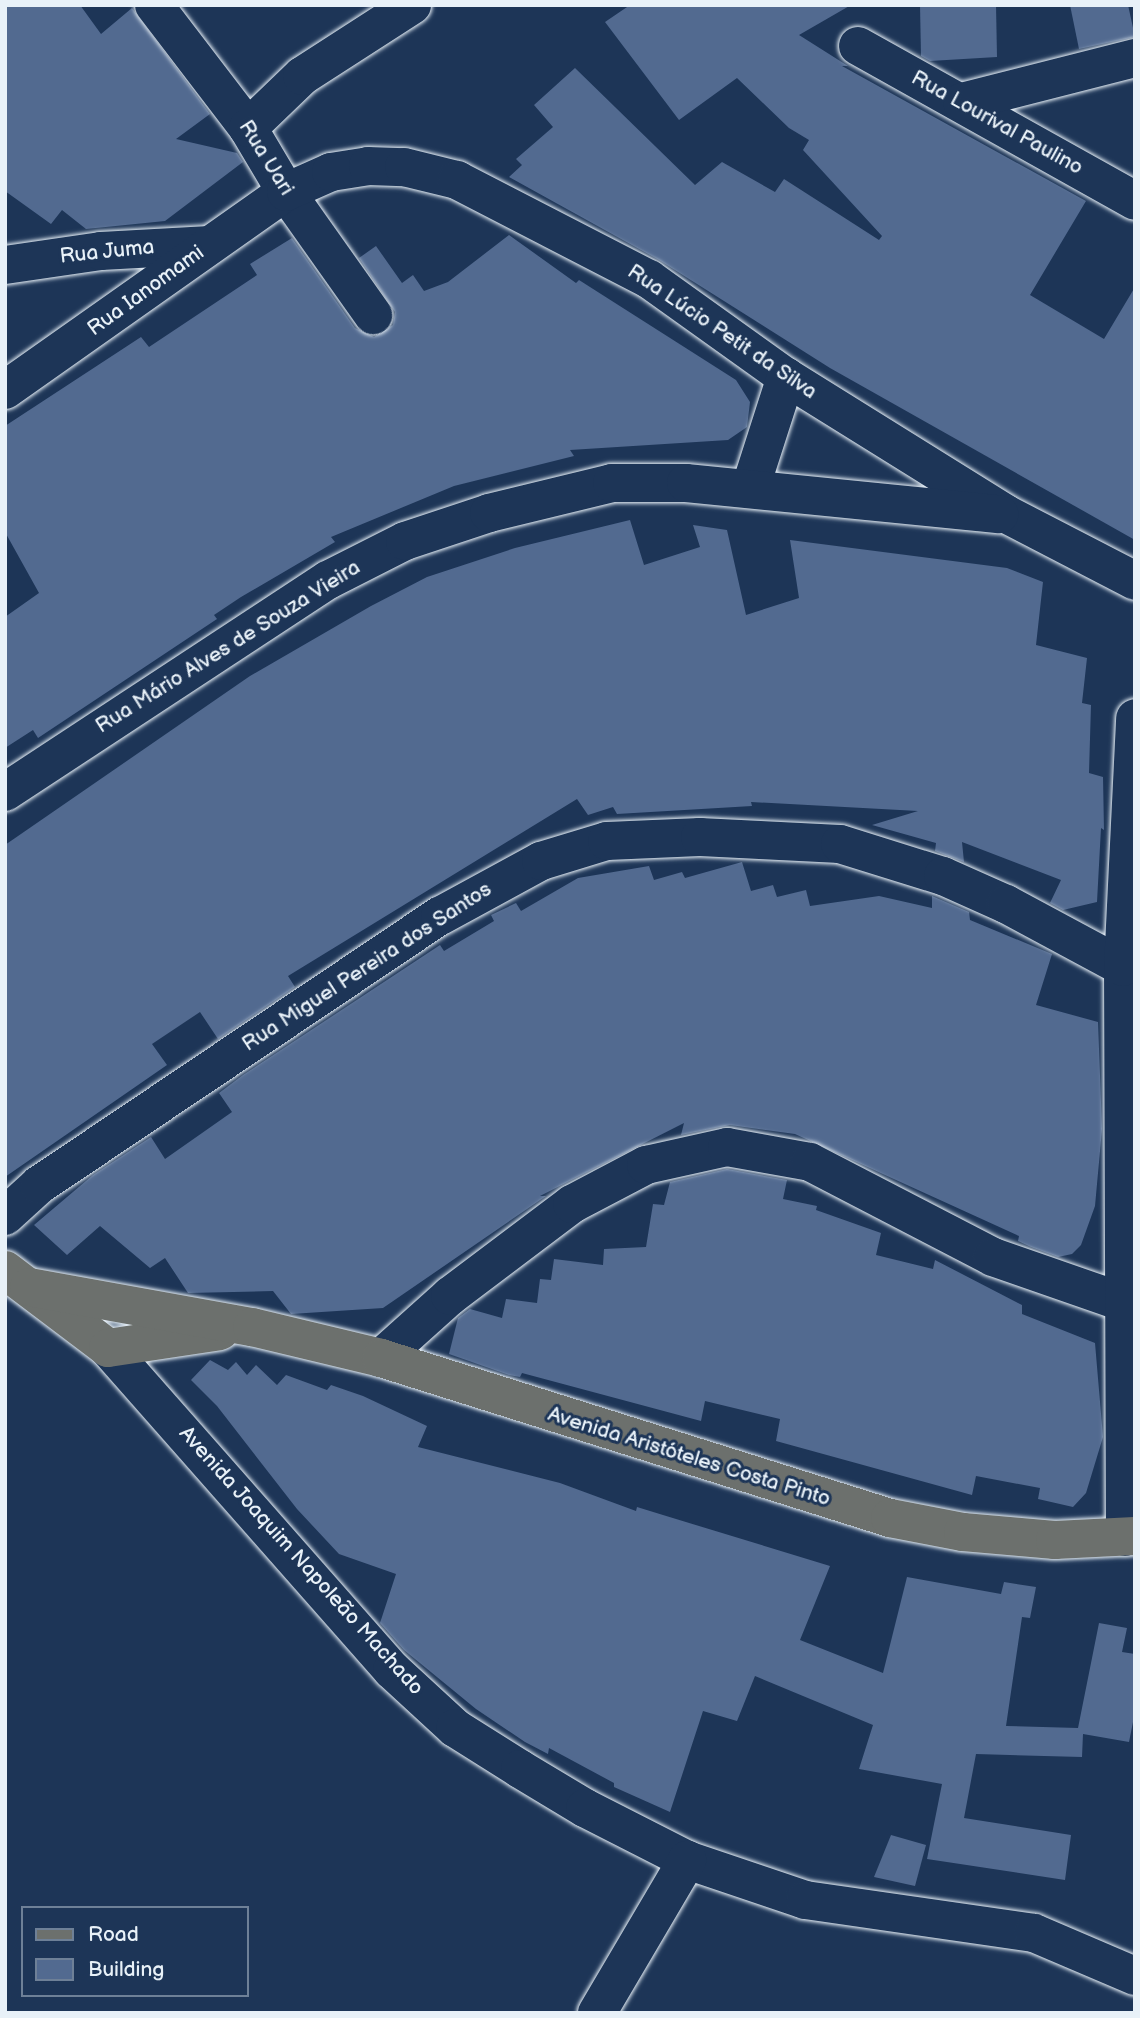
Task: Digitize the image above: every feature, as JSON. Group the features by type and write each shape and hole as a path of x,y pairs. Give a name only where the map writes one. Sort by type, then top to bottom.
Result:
{"main road":[{"name":"Avenida Aristóteles Costa Pinto","path":"17,1278 252,1327 381,1358 890,1518 963,1532 1055,1540 1130,1537"},
{"path":"17,1278 107,1348"},
{"name":"Avenida Aristóteles Costa Pinto","path":"107,1348 252,1327"}],"street":[{"name":"Rua Uari","path":"154,5 248,128 286,192 373,315"},
{"path":"248,128 302,76 412,5"},
{"name":"Rua Lourival Paulino","path":"858,47 1135,201"},
{"path":"961,102 1135,58"},
{"name":"Rua Lúcio Petit da Silva","path":"286,192 331,172 368,166 404,167 457,180 527,212 649,279 786,377 1006,514 1135,581"},
{"name":"Rua Ianomami","path":"5,390 286,192"},
{"name":"Rua Juma","path":"5,265 101,251 210,245"},
{"path":"750,489 786,377"},
{"name":"Rua Mário Alves de Souza Vieira","path":"5,792 209,654 328,580 405,541 489,513 612,483 750,489 1006,514"},
{"path":"1130,1537 1122,1302 1123,967 1135,718"},
{"name":"Rua Miguel Pereira dos Santos","path":"5,1216 39,1185 440,916 541,861 607,841 700,836 840,844 956,882 1123,967"},
{"path":"381,1358 450,1296 572,1204 646,1165 727,1147 810,1162 993,1257 1122,1302"},
{"name":"Avenida Joaquim Napoleão Machado","path":"107,1348 392,1670 456,1728 585,1808 687,1860 806,1900 1034,1933 1135,1976"},
{"path":"597,2013 687,1860"}],"building":[{"path":"5,5 80,5 101,34 132,8 210,114 176,139 237,153 243,162 165,221 86,229 62,210 51,224 5,191"},
{"path":"630,5 851,5 799,35 848,66 842,66 1086,201 1030,295 1104,339 1135,287 1135,540 830,368 659,260 509,177 522,165 516,159 553,127 534,105 575,68 695,185 722,162 775,192 784,179 879,240 882,236 803,150 809,140 789,128 737,78 679,120 605,22"},
{"path":"920,5 996,5 997,57 930,61 921,56"},
{"path":"1070,5 1128,5 1135,37 1079,49"},
{"path":"509,235 576,283 579,280 736,380 750,402 747,427 728,440 570,450 574,456 454,486 331,537 335,542 241,597 214,615 217,619 38,738 33,730 5,748 5,617 39,593 5,532 5,426 141,337 149,347 257,275 250,264 292,238 355,328 374,337 393,325 395,312 359,258 376,246 402,283 413,275 424,291 448,282"},
{"path":"630,520 644,565 700,547 693,525 727,530 746,615 799,598 790,540 1007,568 1043,582 1036,645 1087,658 1082,703 1091,705 1089,773 1103,777 1104,830 1101,828 1097,902 1063,910 1050,903 1061,880 962,842 964,862 935,851 936,843 872,825 918,811 751,802 752,806 617,814 613,807 588,815 577,799 288,976 295,987 218,1039 200,1012 152,1044 167,1065 5,1177 5,845 250,676 371,606 427,577 515,548"},
{"path":"742,862 751,891 773,885 777,897 806,890 810,906 879,896 932,908 932,896 969,912 970,920 1052,954 1036,1005 1098,1022 1102,1129 1095,1206 1081,1245 1072,1254 1058,1257 1031,1247 1018,1241 1019,1236 795,1134 730,1125 681,1135 684,1123 540,1196 546,1196 383,1308 291,1314 273,1291 188,1293 165,1258 150,1268 100,1226 67,1255 34,1225 93,1175 151,1137 165,1159 232,1112 219,1093 243,1075 440,945 444,951 494,921 491,915 516,903 521,911 578,878 649,866 654,880 682,872 685,878"},
{"path":"727,1169 787,1180 783,1199 817,1206 816,1210 881,1233 876,1255 933,1269 935,1260 1022,1305 1022,1314 1095,1343 1103,1437 1086,1493 1073,1507 1038,1499 1040,1488 976,1476 972,1495 776,1441 780,1419 705,1401 701,1421 522,1373 520,1377 509,1375 449,1354 458,1318 470,1309 502,1318 506,1299 537,1303 540,1279 551,1280 554,1259 603,1265 604,1249 646,1247 653,1204 664,1205 670,1182"},
{"path":"210,1360 228,1370 236,1362 247,1375 256,1365 277,1385 286,1375 327,1390 331,1385 363,1396 427,1426 418,1447 560,1483 636,1511 637,1507 830,1566 800,1640 883,1673 907,1577 1001,1594 1004,1582 1036,1587 1030,1618 1022,1617 1006,1726 1078,1728 1099,1623 1127,1628 1122,1652 1135,1654 1135,1712 1129,1742 1083,1734 1082,1757 976,1754 964,1818 1071,1835 1065,1880 927,1859 942,1784 859,1769 873,1725 755,1676 737,1721 703,1711 670,1812 614,1787 614,1783 549,1748 548,1754 525,1742 476,1709 404,1650 380,1623 396,1574 339,1554 297,1509 217,1406 191,1380"},
{"path":"891,1835 926,1845 915,1886 874,1877"}]}
